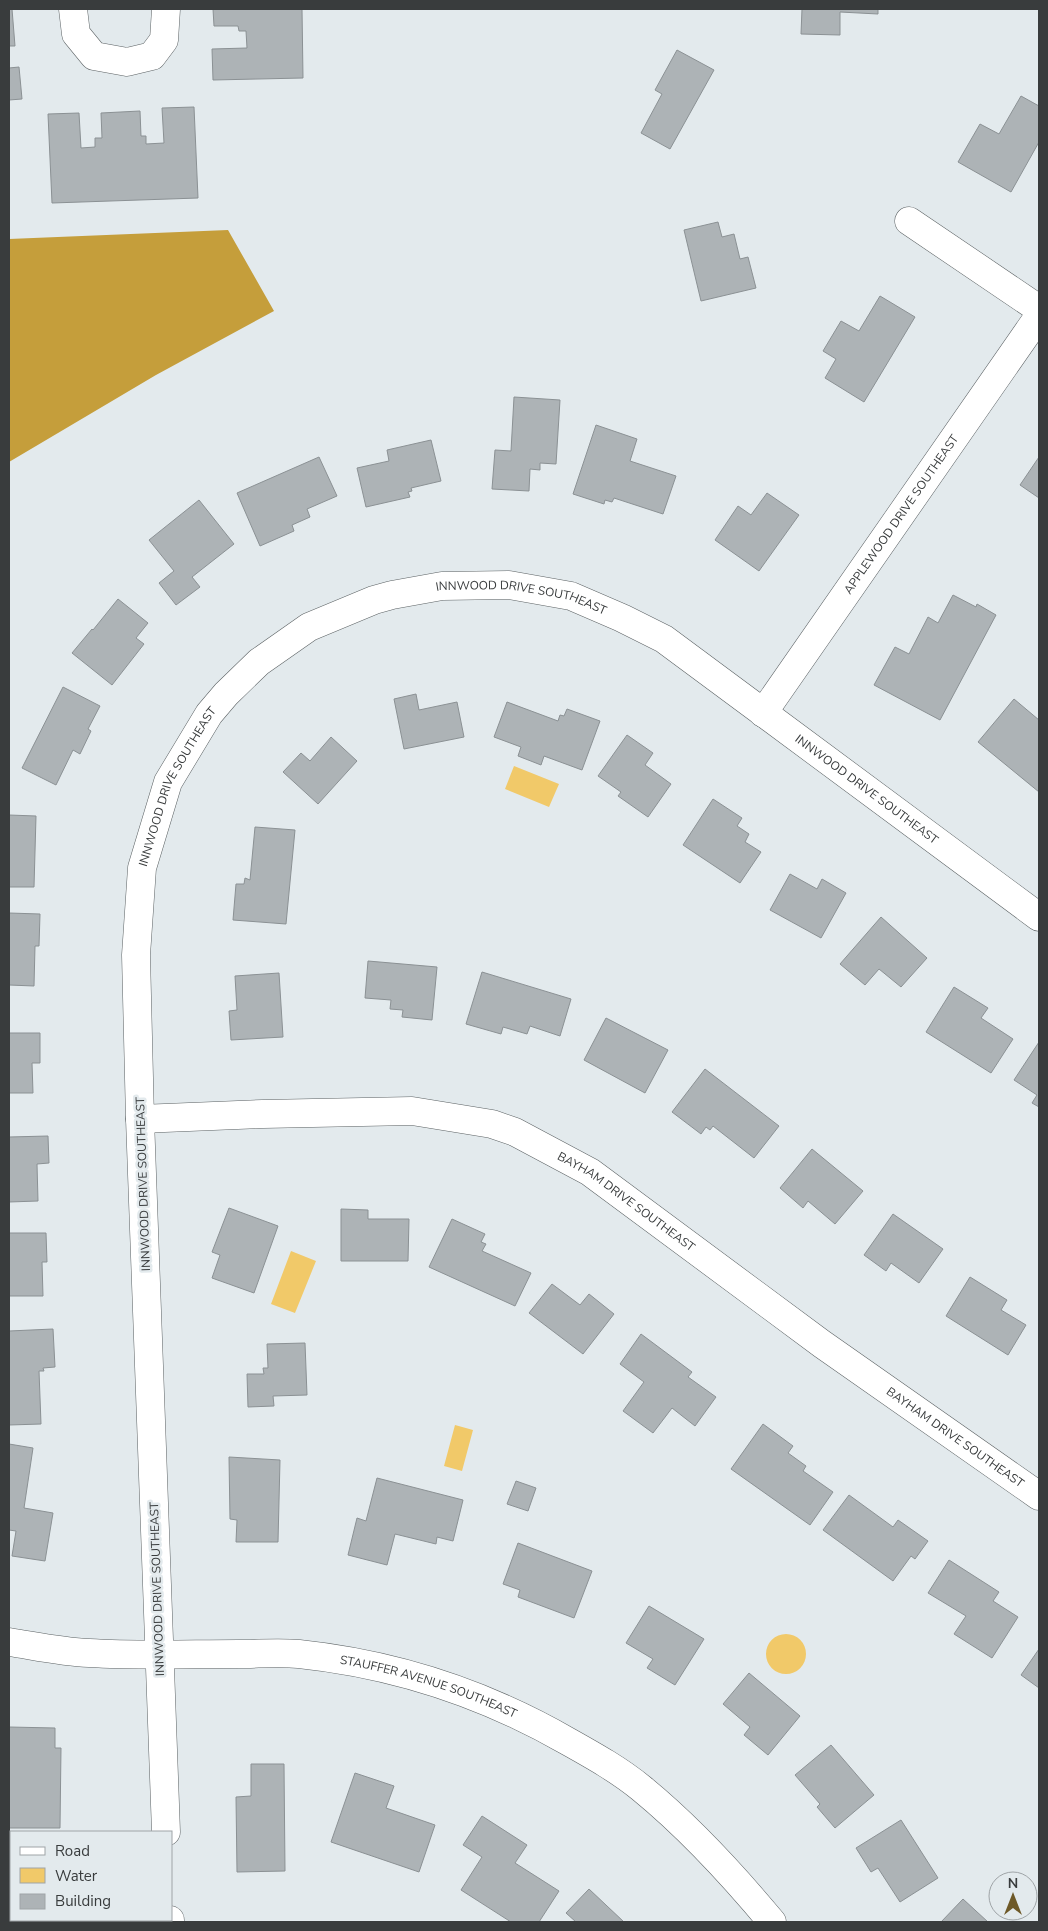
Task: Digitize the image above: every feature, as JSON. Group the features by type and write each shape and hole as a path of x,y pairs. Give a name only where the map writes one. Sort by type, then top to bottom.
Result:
{"street":[{"path":"73,9 76,34 94,56 127,62 152,56 164,40 166,9"},
{"path":"909,221 1039,309"},
{"name":"APPLEWOOD DRIVE SOUTHEAST","path":"763,712 1039,316"},
{"name":"INNWOOD DRIVE SOUTHEAST","path":"166,1831 140,1120 136,955 142,868 168,782 209,714 226,694 259,662 309,627 374,600 442,586 509,584 571,596 664,639 1039,917"},
{"name":"BAYHAM DRIVE SOUTHEAST","path":"140,1120 412,1110 492,1124 515,1132 590,1172 822,1344 1039,1496"},
{"name":"STAUFFER AVENUE SOUTHEAST","path":"9,1642 88,1654 297,1654 353,1662 411,1674 509,1710 607,1764 640,1788 697,1838 736,1879 772,1922"}],"shaded area":[{"path":"228,230 274,311 156,375 9,462 9,239"}],"water":[{"path":"514,766 559,784 549,807 505,789"},
{"path":"291,1251 316,1261 295,1313 271,1304"},
{"path":"455,1425 473,1430 462,1471 444,1466"},
{"path":"790,1634 797,1637 803,1643 806,1654 805,1662 797,1671 790,1674 782,1674 775,1671 767,1662 766,1650 769,1643 778,1635"}],"building":[{"path":"9,9 12,9 15,46 9,46"},
{"path":"213,9 302,9 303,78 213,80 212,49 247,48 246,31 239,31 238,26 214,26"},
{"path":"802,9 878,9 878,14 840,12 840,35 801,34"},
{"path":"677,50 714,70 670,149 641,133 662,94 655,90"},
{"path":"19,67 22,99 9,100 9,68"},
{"path":"1021,96 1039,106 1039,142 1011,192 958,162 980,124 999,134"},
{"path":"194,107 198,198 52,203 48,114 79,113 81,148 95,147 95,138 102,138 101,113 140,111 141,136 146,136 146,144 164,143 162,108"},
{"path":"718,222 722,237 734,234 740,259 748,257 756,288 701,301 684,230"},
{"path":"880,296 915,317 864,402 825,378 836,359 823,351 841,321 859,331"},
{"path":"514,397 560,400 556,464 540,463 540,470 530,469 529,491 492,489 495,450 511,451"},
{"path":"596,425 637,439 630,461 676,476 663,514 614,498 612,502 605,500 604,504 573,494"},
{"path":"431,440 441,481 411,488 412,491 408,492 410,497 366,507 357,468 389,461 387,450"},
{"path":"319,457 337,496 307,509 310,517 292,525 294,531 260,546 237,493"},
{"path":"1039,457 1039,498 1020,485"},
{"path":"767,493 799,515 759,571 715,540 738,506 751,515"},
{"path":"199,500 234,544 192,577 200,587 176,605 159,583 174,571 149,540"},
{"path":"953,595 976,607 977,604 996,615 940,720 874,685 895,647 909,654 928,617 938,623"},
{"path":"118,599 148,623 136,638 144,644 112,685 72,653"},
{"path":"63,687 100,706 88,729 91,731 80,754 73,750 56,785 22,768"},
{"path":"416,694 419,710 457,702 464,737 404,749 394,699"},
{"path":"1014,699 1039,720 1039,792 978,742"},
{"path":"507,702 558,721 560,715 564,716 567,709 600,721 582,770 544,756 541,765 518,756 521,747 494,737"},
{"path":"627,735 653,753 645,765 671,784 648,817 618,796 621,792 598,776"},
{"path":"331,737 357,761 318,804 283,772 301,753 310,761"},
{"path":"713,799 742,818 737,826 749,834 745,842 761,852 740,883 683,845"},
{"path":"9,815 36,816 34,887 9,887"},
{"path":"255,827 295,830 286,924 233,920 236,884 244,884 245,878 250,880"},
{"path":"790,874 817,889 822,879 846,893 821,938 770,910"},
{"path":"9,913 40,914 39,946 35,946 34,986 9,985"},
{"path":"881,917 927,958 901,987 879,969 865,985 840,964"},
{"path":"368,961 437,967 432,1020 402,1017 403,1010 390,1009 391,1000 365,998"},
{"path":"482,972 571,999 560,1036 530,1026 527,1034 503,1027 501,1034 466,1024"},
{"path":"279,973 283,1037 231,1040 229,1011 237,1010 235,976"},
{"path":"954,987 988,1008 981,1018 1013,1039 991,1073 926,1032"},
{"path":"606,1018 668,1050 645,1093 584,1060"},
{"path":"9,1033 40,1033 40,1063 32,1063 33,1093 9,1093"},
{"path":"1039,1042 1039,1107 1032,1103 1037,1095 1014,1080"},
{"path":"705,1069 779,1126 754,1158 713,1126 710,1130 706,1127 701,1134 672,1112"},
{"path":"48,1136 49,1163 37,1164 38,1201 9,1202 9,1137"},
{"path":"812,1149 863,1191 835,1224 808,1201 803,1208 780,1188"},
{"path":"229,1208 278,1226 254,1293 212,1278 220,1255 212,1252"},
{"path":"341,1209 368,1210 368,1219 409,1219 408,1261 341,1261"},
{"path":"893,1214 943,1249 919,1283 891,1263 886,1271 864,1255"},
{"path":"452,1219 485,1234 481,1242 486,1244 482,1251 531,1273 515,1306 429,1267"},
{"path":"9,1233 46,1233 47,1262 42,1262 43,1296 9,1296"},
{"path":"970,1277 1007,1300 1001,1310 1026,1325 1008,1355 946,1316"},
{"path":"552,1284 580,1305 589,1294 614,1314 583,1354 529,1313"},
{"path":"53,1329 55,1367 43,1368 44,1371 39,1371 41,1424 9,1425 9,1331"},
{"path":"641,1334 692,1372 688,1377 716,1397 695,1426 672,1408 653,1433 623,1411 644,1382 620,1364"},
{"path":"305,1343 307,1395 273,1396 274,1406 248,1407 247,1374 264,1374 263,1368 268,1368 267,1344"},
{"path":"763,1424 793,1446 788,1453 806,1466 803,1471 833,1492 810,1525 731,1469"},
{"path":"9,1444 33,1448 24,1508 53,1513 45,1561 12,1556 16,1531 9,1530"},
{"path":"229,1457 280,1460 278,1542 236,1542 237,1520 230,1519"},
{"path":"377,1478 463,1500 453,1541 437,1537 436,1544 395,1534 387,1565 348,1555 357,1518 366,1521"},
{"path":"516,1481 536,1488 528,1511 507,1504"},
{"path":"849,1495 893,1527 898,1520 928,1541 915,1559 911,1556 893,1581 823,1530"},
{"path":"518,1543 592,1571 574,1618 518,1597 520,1590 503,1584"},
{"path":"949,1560 999,1592 993,1601 1018,1617 992,1658 954,1634 966,1616 928,1593"},
{"path":"649,1606 704,1639 675,1685 647,1668 653,1659 626,1643"},
{"path":"1039,1649 1039,1688 1021,1675"},
{"path":"749,1673 800,1716 768,1755 744,1735 750,1727 723,1704"},
{"path":"9,1727 55,1728 55,1748 61,1748 60,1828 9,1828"},
{"path":"831,1745 874,1795 835,1828 817,1807 820,1804 795,1775"},
{"path":"251,1764 284,1764 285,1871 237,1872 236,1797 251,1796"},
{"path":"355,1773 394,1786 386,1808 435,1825 419,1872 331,1842"},
{"path":"482,1816 527,1845 515,1863 559,1891 539,1922 511,1922 461,1890 482,1857 463,1845"},
{"path":"901,1820 938,1878 900,1902 878,1868 871,1872 856,1848"},
{"path":"589,1889 624,1922 576,1922 566,1913"},
{"path":"963,1899 988,1922 941,1922"},
{"path":"42,1921 102,1921 102,1922"}]}
